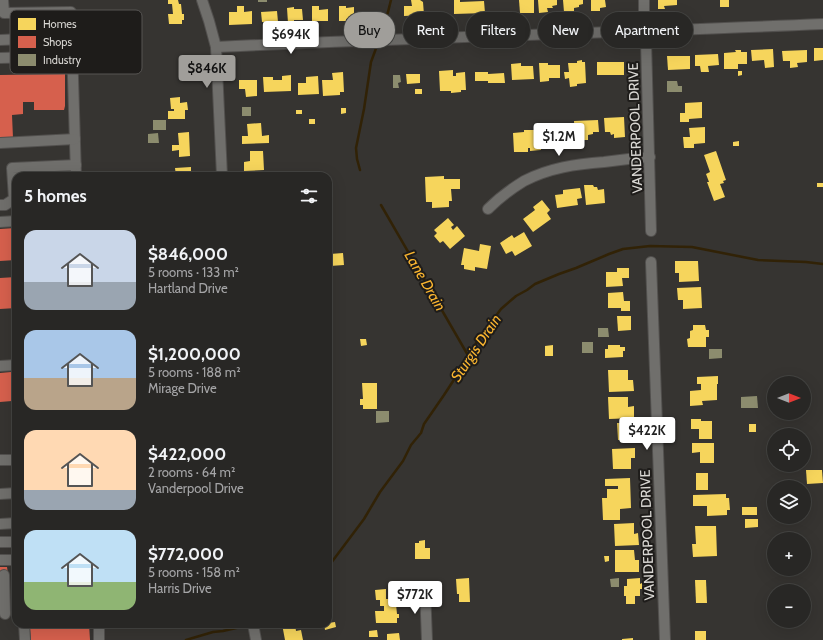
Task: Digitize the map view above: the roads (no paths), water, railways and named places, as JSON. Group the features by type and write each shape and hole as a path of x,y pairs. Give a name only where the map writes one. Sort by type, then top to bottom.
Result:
{"street":[{"path":"2,13 3,0"},
{"path":"202,0 216,47 222,172"},
{"name":"VANDERPOOL DRIVE","path":"644,0 644,12"},
{"path":"693,29 823,24"},
{"path":"216,47 366,40 601,32"},
{"path":"0,40 10,40"},
{"name":"VANDERPOOL DRIVE","path":"646,48 651,231"},
{"path":"0,58 10,58"},
{"path":"73,74 76,172"},
{"path":"0,143 75,139"},
{"path":"488,209 502,195 539,174 555,169 582,164 650,157"},
{"path":"12,172 12,168 76,165"},
{"path":"0,205 5,205 12,201"},
{"path":"0,222 12,221"},
{"name":"VANDERPOOL DRIVE","path":"651,262 665,640"},
{"path":"0,366 12,365"},
{"path":"0,460 12,460"},
{"path":"0,494 12,493"},
{"path":"0,524 12,523"},
{"path":"0,542 12,542"},
{"path":"5,614 2,566 12,562"},
{"path":"425,589 427,640"},
{"path":"24,628 25,640"},
{"path":"99,628 99,640"},
{"path":"254,628 256,640"}],"waterway":[{"name":"Lane Drain","path":"388,12 391,0"},
{"name":"Lane Drain","path":"360,170 356,148 371,62 376,48"},
{"name":"Lane Drain","path":"381,205 469,357"},
{"name":"Sturgis Drain","path":"332,562 364,519 380,492 403,461 411,445 421,433 424,424 472,352 477,341 501,309 516,296 535,284 623,249 650,246 692,247 758,260 823,264"},
{"name":"Sturgis Drain","path":"186,640 213,632 236,628"}]}
